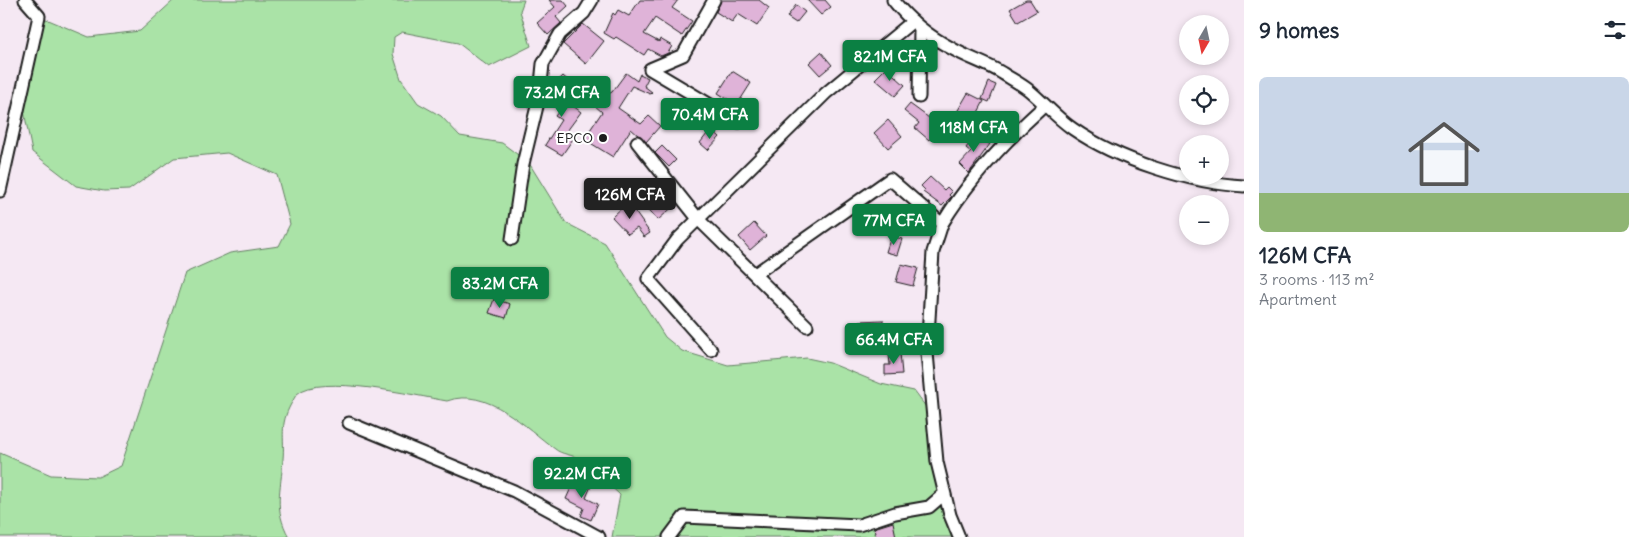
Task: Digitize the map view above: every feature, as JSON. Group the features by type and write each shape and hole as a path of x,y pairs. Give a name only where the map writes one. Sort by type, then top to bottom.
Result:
{"street":[{"path":"0,192 39,16 25,0"},
{"path":"512,239 523,164 540,94 543,64 560,34 584,13 592,0"},
{"path":"714,0 683,55 650,69 739,122"},
{"path":"894,0 916,24 951,48 987,64 1030,91 1044,106 1098,144 1154,167 1214,183 1244,186"},
{"path":"916,24 919,97"},
{"path":"711,350 648,279 677,240 700,220 826,93 916,24"},
{"path":"959,537 944,494 937,462 928,353 932,252 942,224 954,205 1018,129 1044,106"},
{"path":"637,142 700,220 807,326"},
{"path":"755,274 890,180 942,224"},
{"path":"349,423 514,491 599,537"},
{"path":"668,537 684,518 859,524 896,513 929,507 944,494"}],"green space":[{"path":"174,0 524,0 520,11 531,46 489,67 458,43 402,32 394,37 393,54 401,79 418,103 441,116 460,136 502,143 529,163 566,223 605,243 665,337 682,351 728,365 807,358 830,363 881,384 914,391 932,415 959,537 612,537 620,495 579,459 558,451 519,421 491,404 477,399 462,398 447,401 369,388 326,386 309,388 297,394 285,419 279,499 281,517 289,537 0,537 0,453 51,475 98,477 121,466 185,273 230,253 279,246 290,224 277,175 227,153 174,158 129,190 104,191 76,186 32,152 22,101 39,16 89,37 140,31"}],"building":[{"path":"549,0 563,0 568,6 556,17 561,23 548,35 537,23 555,7"},
{"path":"640,0 678,0 672,8 692,21 682,36 655,18 644,34 659,42 660,39 672,46 668,53 661,56 648,49 644,55 616,37 614,39 604,33 613,13 615,15 618,10 629,16"},
{"path":"721,0 759,0 769,8 757,26 738,14 732,22 716,12"},
{"path":"807,0 825,0 831,7 821,15"},
{"path":"1026,0 1030,0 1037,11 1018,22 1010,9"},
{"path":"796,5 805,12 796,23 787,17"},
{"path":"583,24 604,41 586,64 563,44"},
{"path":"821,52 832,65 820,75 809,63"},
{"path":"886,68 905,85 895,96 875,79"},
{"path":"732,71 751,83 737,105 718,93"},
{"path":"626,73 637,81 640,74 648,78 644,86 652,92 650,94 632,86 618,108 641,124 649,116 660,126 646,142 631,129 613,157 584,139 602,112 594,105 605,91 608,94 612,92"},
{"path":"563,76 570,82 561,92 566,96 564,99 581,112 567,131 575,136 562,155 545,145 561,120 555,116 562,107 547,96 548,90"},
{"path":"989,82 996,85 989,102 982,99"},
{"path":"968,93 984,101 971,126 954,117"},
{"path":"910,104 940,126 929,140 915,128 919,123 904,111"},
{"path":"888,120 902,136 888,148 874,133"},
{"path":"711,129 720,137 708,150 700,143"},
{"path":"975,136 990,144 969,173 960,164 971,152 966,148"},
{"path":"662,146 676,160 669,167 655,153"},
{"path":"930,177 944,190 947,187 952,192 949,195 951,197 942,206 923,192 925,190 921,186"},
{"path":"639,180 654,195 662,188 676,204 658,220 631,189"},
{"path":"628,202 650,233 644,237 637,228 628,234 612,217"},
{"path":"754,223 766,236 750,250 739,237"},
{"path":"891,236 902,239 897,255 886,252"},
{"path":"901,264 918,268 913,286 896,282"},
{"path":"494,299 510,304 506,318 489,313"},
{"path":"883,320 884,334 878,334 879,345 861,346 860,321"},
{"path":"900,353 902,374 885,375 885,365 890,365 889,354"},
{"path":"575,479 591,486 586,498 598,504 591,520 581,516 584,508 566,499"},
{"path":"893,522 896,537 876,537 874,528"}],"place":[{"name":"EPCO","path":"603,138"}]}
